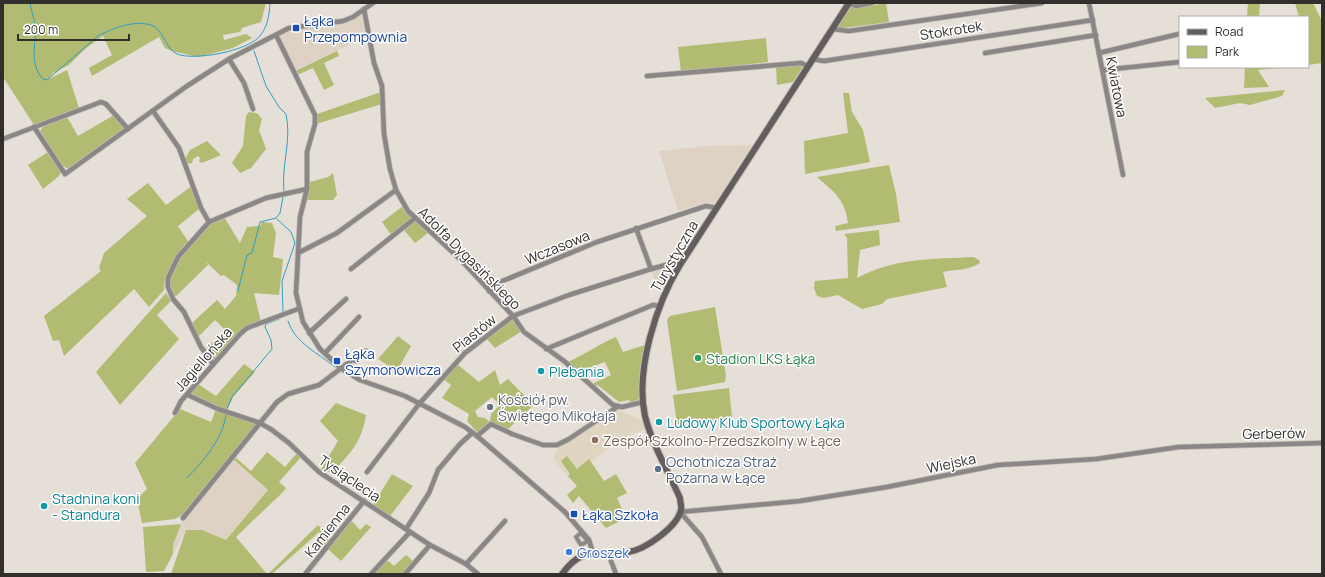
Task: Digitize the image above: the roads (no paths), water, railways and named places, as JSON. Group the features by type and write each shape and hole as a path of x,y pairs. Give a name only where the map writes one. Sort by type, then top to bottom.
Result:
{"main road":[{"name":"Turystyczna","path":"680,512 682,508 680,498 650,431 643,402 647,357 660,306 669,284 680,265 848,3"},
{"path":"562,574 579,558 593,553 628,552 640,548 656,539 674,524 680,512"}],"street":[{"path":"34,127 65,174 186,86 229,60 276,35 298,26 343,21 373,3"},
{"path":"848,3 857,6 872,3"},
{"path":"832,29 840,31 857,30 1042,3"},
{"name":"Kwiatowa","path":"1089,3 1123,175"},
{"name":"Adolfa Dygasińskiego","path":"367,6 374,63 382,86 384,134 390,169 401,201 414,219 460,259 513,316 524,332 564,361 617,407"},
{"name":"Stokrotek","path":"812,59 824,61 1093,20"},
{"path":"1099,53 1179,34"},
{"path":"276,35 315,115 315,124 307,152 307,189 300,217 296,293 298,309 302,322 326,353 342,369 360,380 405,396 465,427 477,436 569,516 590,540 593,553"},
{"path":"986,53 1096,36"},
{"path":"229,60 244,82 253,109"},
{"path":"1103,70 1179,62"},
{"path":"647,76 801,63 808,66"},
{"path":"3,139 101,102 106,104 128,129"},
{"path":"153,111 179,148 201,208 209,222"},
{"path":"213,364 201,347 184,312 174,299 168,287 168,278 178,257 209,222 266,198 307,189"},
{"path":"298,253 337,232 396,190"},
{"name":"Wczasowa","path":"489,291 500,282 636,228 706,206 717,208"},
{"path":"351,270 414,219"},
{"path":"636,228 651,269"},
{"path":"513,316 569,295 651,269 674,263 680,265"},
{"path":"309,333 346,299"},
{"path":"546,349 654,305 660,306"},
{"name":"Jagiellońska","path":"175,413 181,401 231,342 247,328 298,309"},
{"name":"Piastów","path":"367,472 418,404 465,353 513,316"},
{"path":"326,353 359,317"},
{"path":"183,518 277,402 288,394 319,385 352,360 357,361 366,351"},
{"name":"Tysiąclecia","path":"188,394 218,409 260,423 289,443 319,472 430,545 466,564 478,574"},
{"path":"477,436 491,424 512,434 543,445 556,445 569,439 617,407 643,402"},
{"path":"371,574 408,530 429,493 438,470 460,444 472,433"},
{"name":"Gerberów","path":"1227,445 1322,443"},
{"name":"Wiejska","path":"680,512 800,501 887,487 998,465 1096,459 1172,448 1227,445"},
{"name":"Kamienna","path":"306,573 364,501"},
{"path":"680,512 702,537 721,574"},
{"path":"466,564 505,521"},
{"path":"405,574 430,545"},
{"path":"611,552 611,561 616,574"}],"waterway":[{"path":"30,3 35,25 34,60 38,73 43,79 47,80 98,36 110,30 131,24 138,23 155,27 173,51 177,54 185,56 220,53 243,47 259,37 262,33 268,21 270,3"},
{"path":"254,51 266,86 279,107 286,114 288,134 283,181 284,191"},
{"path":"238,291 247,255 252,253 260,222 276,218 280,213 283,197"},
{"path":"277,219 291,232 295,243 282,281 283,312"},
{"path":"227,409 232,397 272,349 271,340 265,327 266,324 279,319"},
{"path":"288,321 291,329 301,342 335,367"},
{"path":"187,478 212,449 221,432 226,414"}],"place":[{"name":"Łąka Przepompownia","path":"296,28"},
{"name":"Stadion LKS Łąka","path":"698,358"},
{"name":"Łąka Szymonowicza","path":"337,361"},
{"name":"Plebania","path":"541,371"},
{"name":"Kościół pw. Świętego Mikołaja","path":"490,407"},
{"name":"Ludowy Klub Sportowy Łąka","path":"659,422"},
{"name":"Zespół Szkolno-Przedszkolny w Łące","path":"595,440"},
{"name":"Ochotnicza Straż Pożarna w Łące","path":"658,469"},
{"name":"Stadnina koni - Standura","path":"44,506"},
{"name":"Łąka Szkoła","path":"574,514"},
{"name":"Groszek","path":"569,552"}]}
